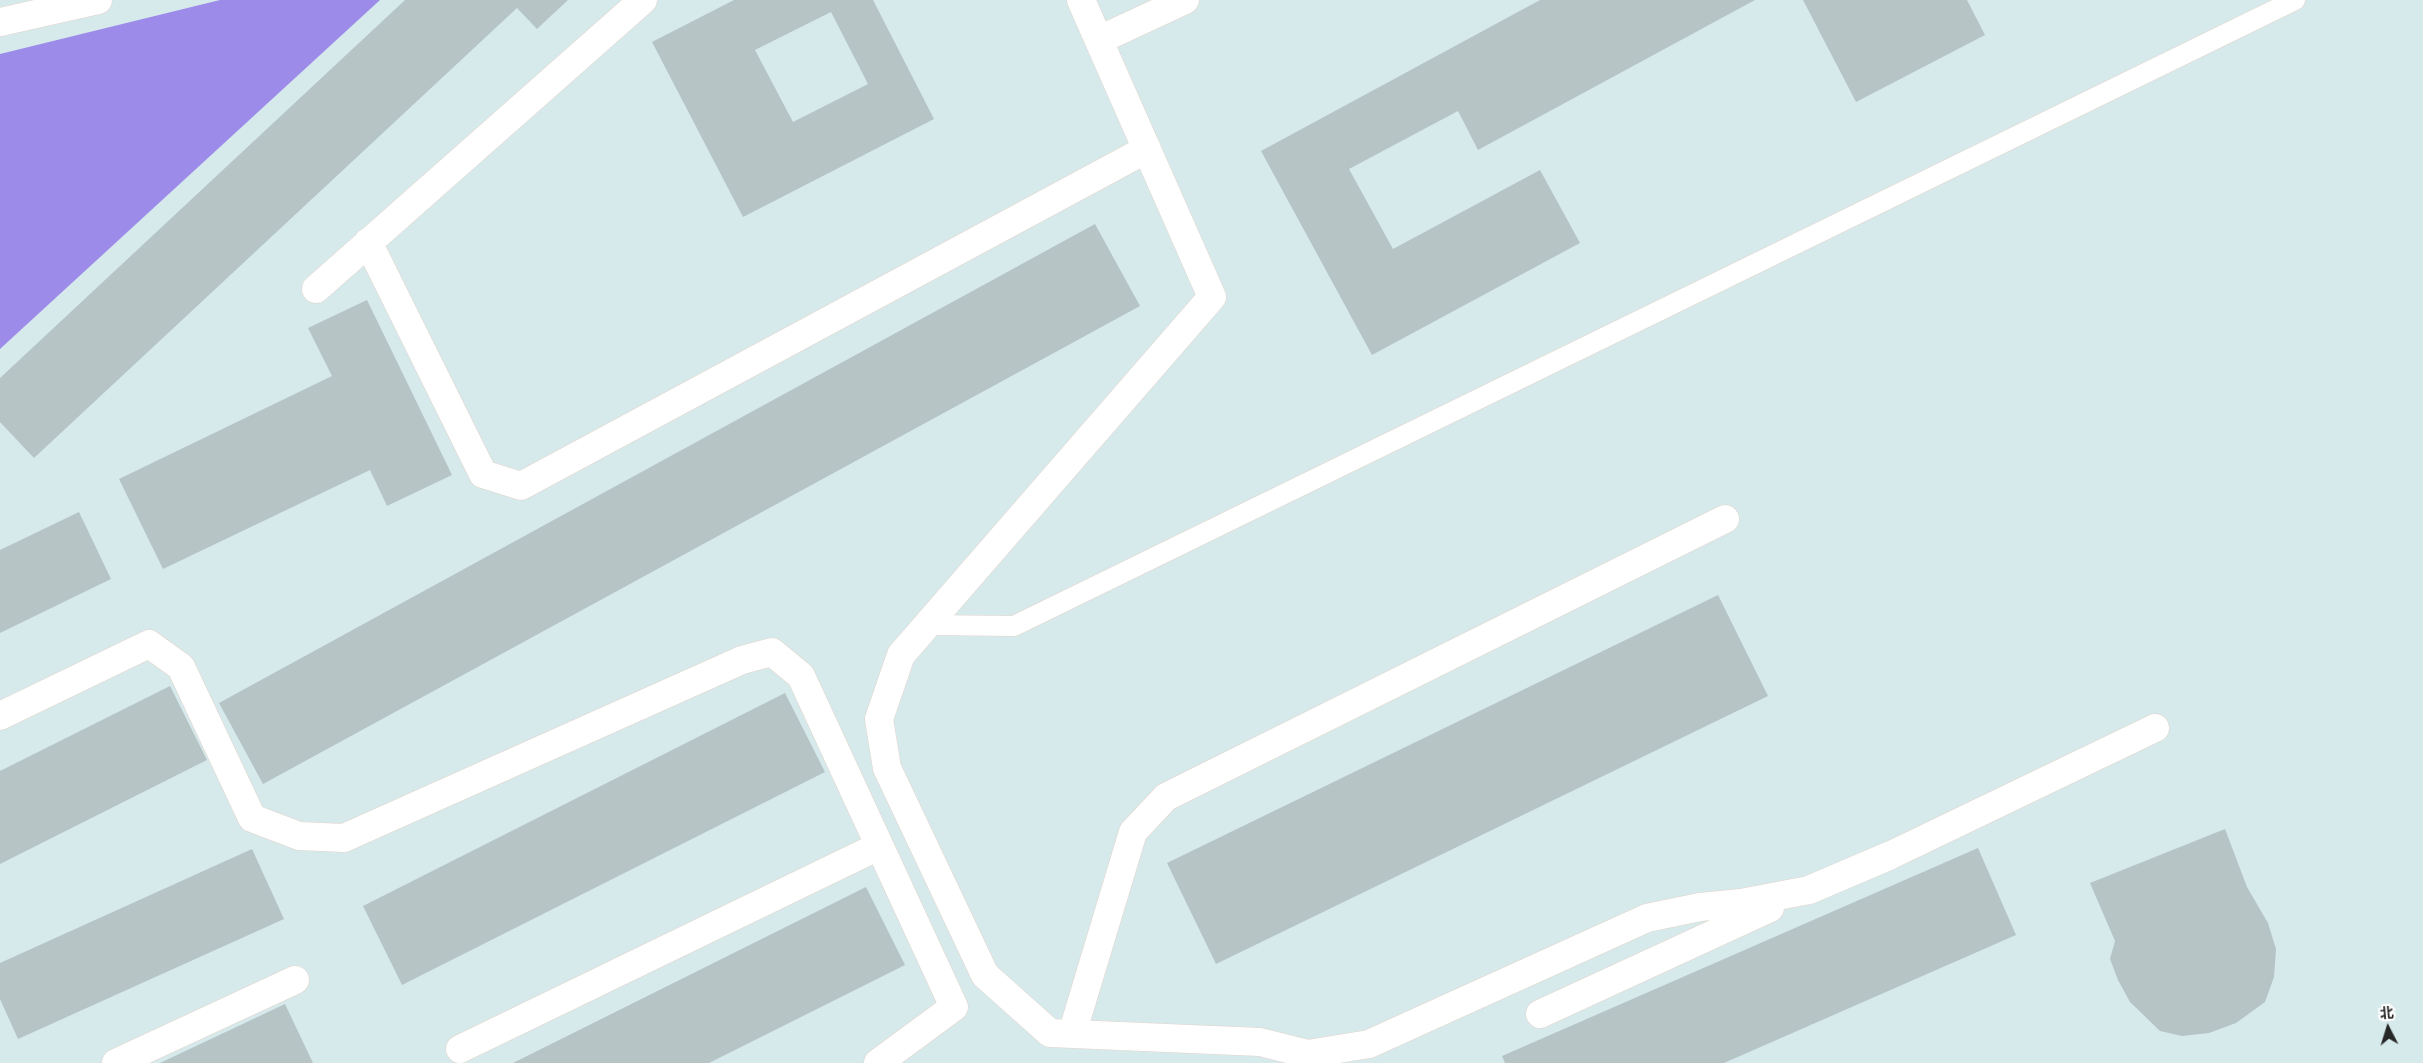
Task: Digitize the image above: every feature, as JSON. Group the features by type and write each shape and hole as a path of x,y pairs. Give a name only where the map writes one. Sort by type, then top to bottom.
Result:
{"street":[{"path":"0,22 98,0"},
{"path":"316,289 643,0"},
{"path":"1081,0 1212,297 902,655 879,719 887,768 986,975 1050,1033 1260,1042 1308,1054 1368,1044 1647,918 1700,907 1741,903 1809,890"},
{"path":"1099,40 1185,0"},
{"path":"368,242 483,474 521,486 1147,149"},
{"path":"1072,1034 1133,832 1166,797 1725,518"},
{"path":"0,716 149,644 181,667 252,818 299,836 344,838 742,660 772,652 801,676 954,1007 878,1063"},
{"path":"1540,1014 1809,890 1891,855 2155,728"},
{"path":"460,1049 879,846"},
{"path":"116,1063 295,980"}],"lane":[{"path":"928,625 1014,626 2295,0"}],"shaded area":[{"path":"220,0 380,0 0,349 0,54"}],"building":[{"path":"405,0 568,0 537,29 517,8 34,458 0,422 0,378"},
{"path":"734,0 873,0 934,119 743,217 652,42","holes":["831,12 868,84 793,122 755,50"]},
{"path":"1540,0 1755,0 1478,150 1458,111 1349,169 1393,249 1540,170 1580,243 1372,355 1261,151"},
{"path":"1803,0 1967,0 1985,35 1856,102"},
{"path":"1095,224 1140,306 263,784 219,703"},
{"path":"367,300 452,475 387,506 370,470 163,569 119,479 332,376 308,328"},
{"path":"79,512 111,579 0,633 0,550"},
{"path":"1718,595 1768,696 1216,964 1167,863"},
{"path":"170,686 207,760 0,864 0,771"},
{"path":"785,693 825,772 402,985 363,906"},
{"path":"2225,829 2247,887 2268,923 2276,949 2274,977 2265,1002 2236,1023 2209,1033 2182,1036 2160,1031 2130,1002 2118,980 2110,959 2115,941 2090,883"},
{"path":"1978,848 2016,935 1724,1063 1505,1063 1502,1056"},
{"path":"252,849 284,919 18,1039 0,999 0,963"},
{"path":"866,887 905,965 709,1063 513,1063"},
{"path":"285,1004 313,1063 160,1063"}]}
